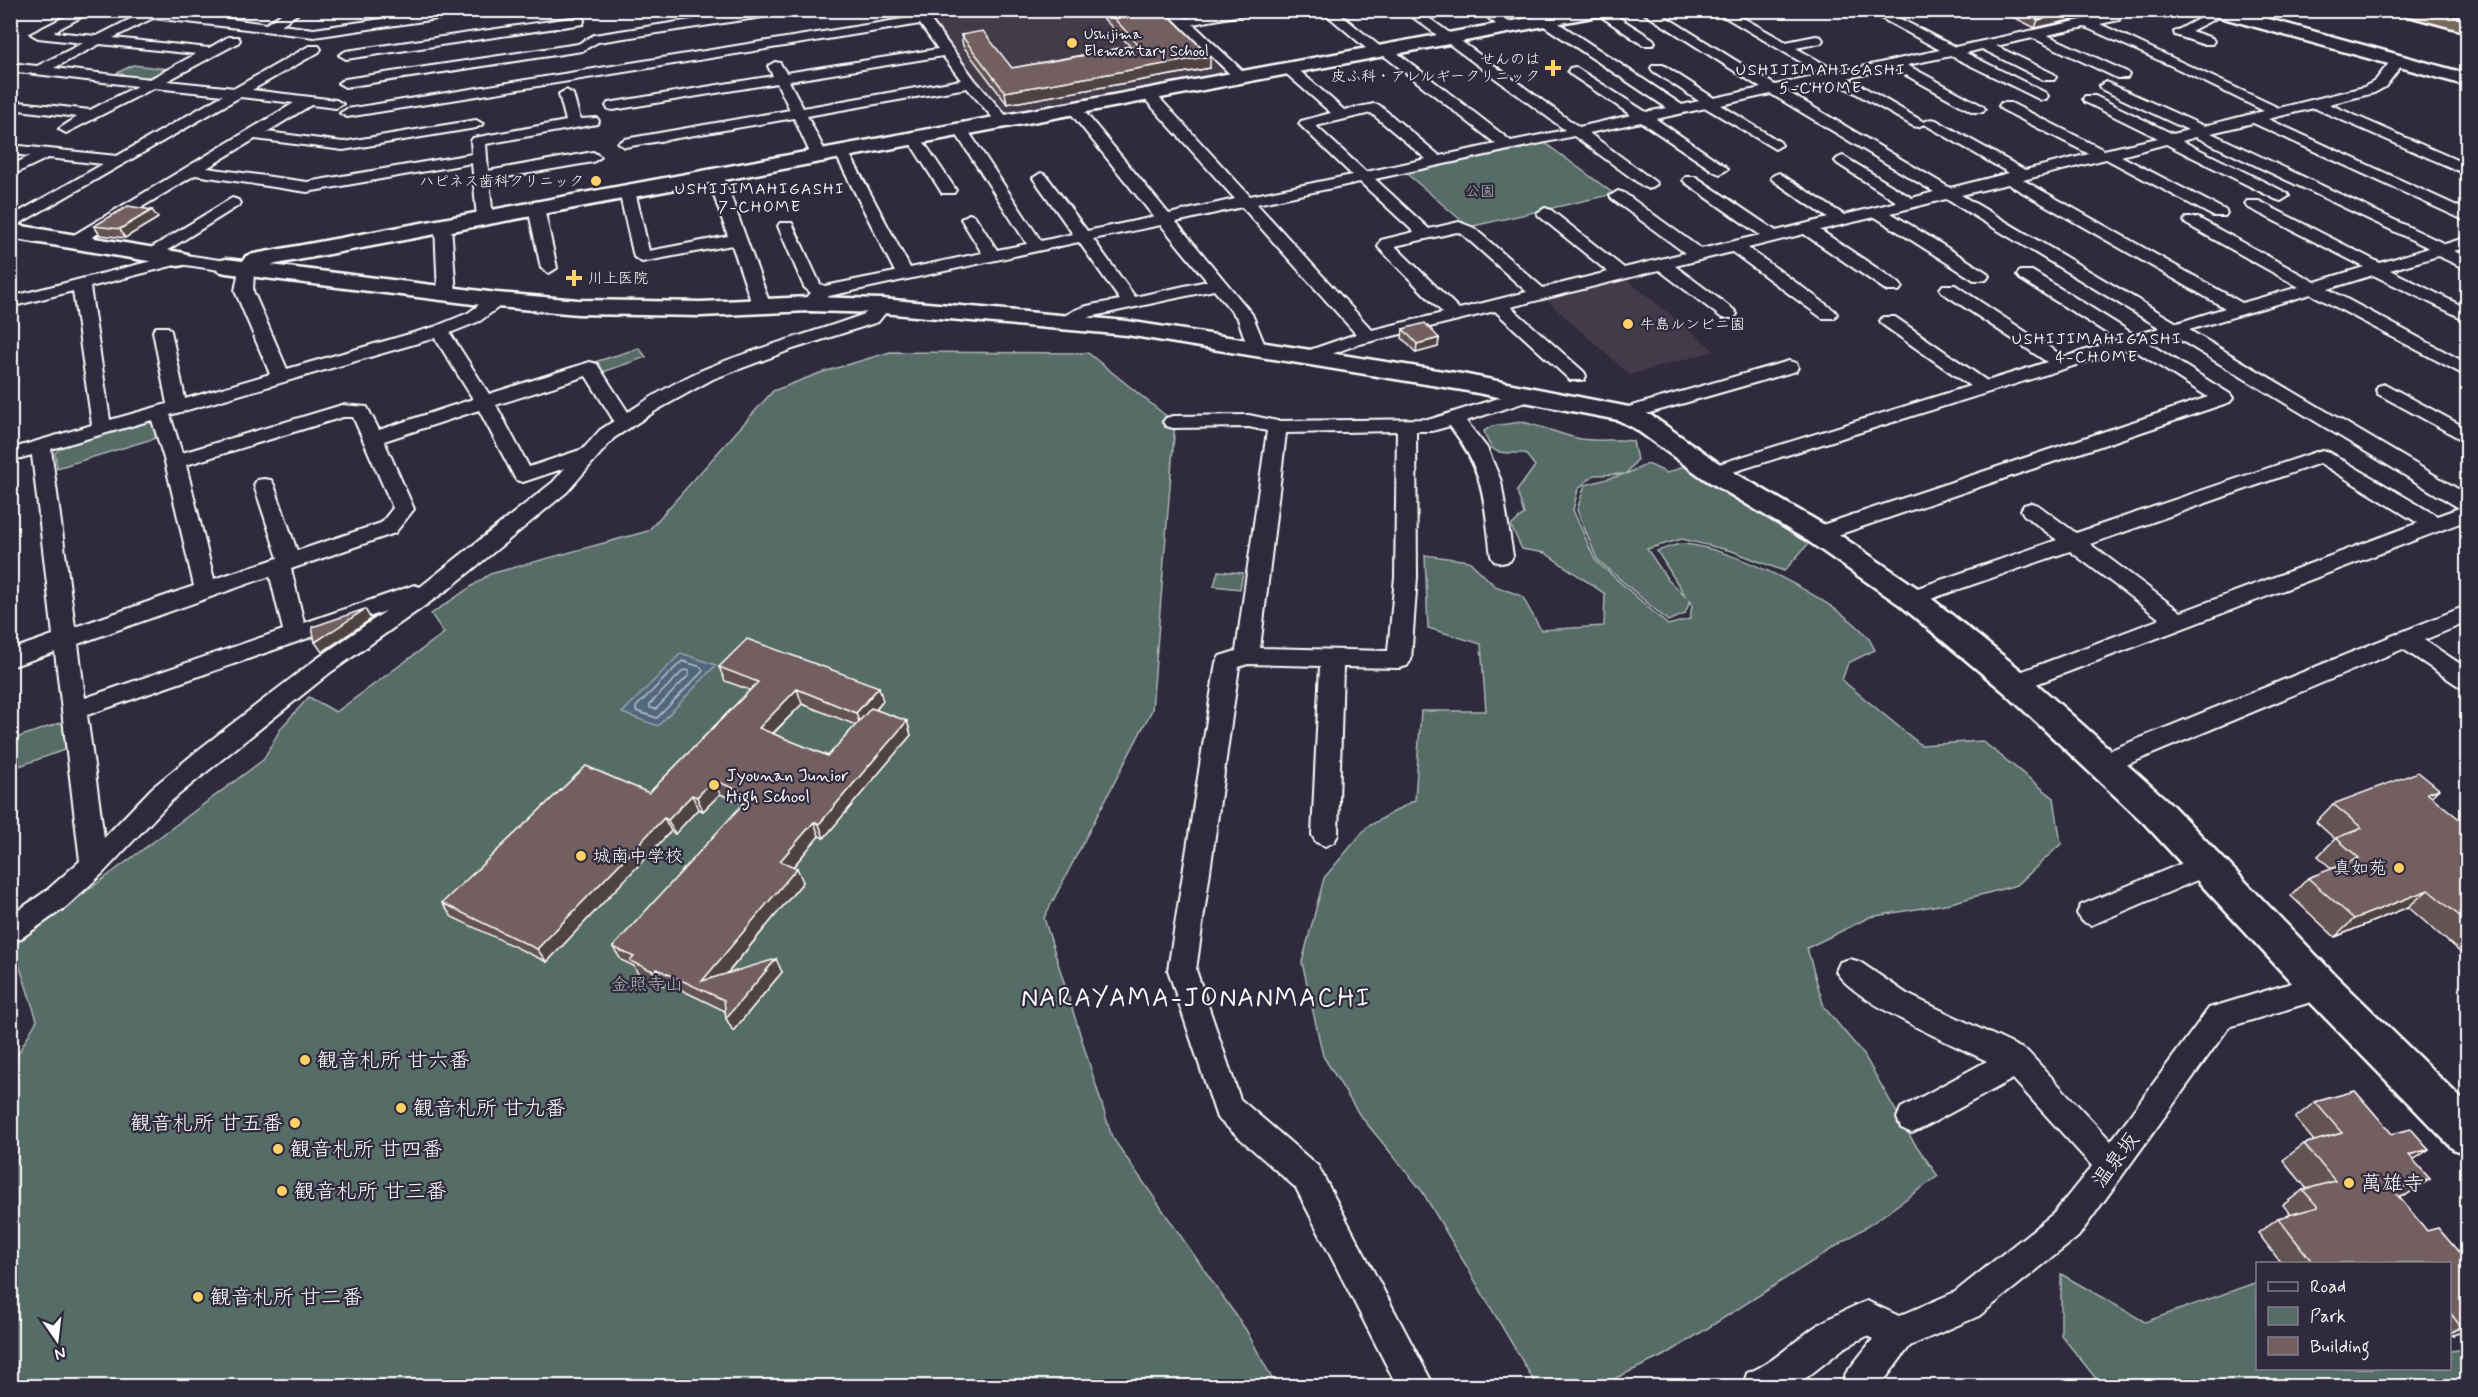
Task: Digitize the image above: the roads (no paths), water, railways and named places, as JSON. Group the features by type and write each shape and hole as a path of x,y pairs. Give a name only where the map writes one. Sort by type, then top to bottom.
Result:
{"highway":[{"path":"2407,10 2468,27"}],"street":[{"path":"268,28 297,10"},
{"path":"252,134 343,146 755,27 783,10"},
{"path":"1171,10 1241,77"},
{"path":"1183,22 1247,10"},
{"path":"1327,10 1508,146"},
{"path":"1408,10 1649,183"},
{"path":"1484,10 1510,28"},
{"path":"1645,10 1947,194 2468,504"},
{"path":"1719,10 1836,77 1924,123 2241,310"},
{"path":"1872,10 2041,96"},
{"path":"10,83 155,12 314,33 463,11 463,37 470,64 485,218"},
{"path":"236,268 443,225 1601,11 1647,42"},
{"path":"2207,41 2180,32 2218,11 2468,80"},
{"path":"83,13 38,34 211,52"},
{"path":"345,83 582,47 594,39 920,15 970,83 1003,121"},
{"path":"10,231 236,268 497,300 578,307 701,309 762,307 816,298 904,274 1082,235 1711,104 2114,17"},
{"path":"346,55 578,21"},
{"path":"1546,21 1680,110"},
{"path":"2087,23 2277,112"},
{"path":"755,27 819,155"},
{"path":"2034,34 2122,75"},
{"path":"66,129 233,40"},
{"path":"1783,47 1816,40"},
{"path":"1984,45 2049,77"},
{"path":"10,224 314,49"},
{"path":"613,106 947,51"},
{"path":"1310,356 1368,336 2369,90 2380,84 2398,62"},
{"path":"1895,64 1978,109"},
{"path":"10,67 308,101 341,109 474,109"},
{"path":"1288,68 1341,115"},
{"path":"1658,68 1775,145"},
{"path":"1575,71 1646,117 1719,169"},
{"path":"624,143 970,83"},
{"path":"2106,86 2468,265"},
{"path":"566,94 574,124"},
{"path":"1148,94 1368,336"},
{"path":"2090,99 2281,196"},
{"path":"73,242 308,101"},
{"path":"2315,103 2468,171"},
{"path":"10,105 94,115"},
{"path":"2006,106 2219,213"},
{"path":"1074,108 1246,318 1257,348"},
{"path":"1425,234 1306,124 1374,108 1437,161"},
{"path":"2254,118 2468,218"},
{"path":"478,141 592,121"},
{"path":"960,129 1036,245"},
{"path":"914,138 948,190"},
{"path":"10,148 118,161"},
{"path":"841,151 904,274"},
{"path":"10,172 46,153"},
{"path":"191,170 306,187 479,157"},
{"path":"481,177 593,157"},
{"path":"1843,161 1910,203"},
{"path":"715,175 762,307"},
{"path":"1041,178 1131,303"},
{"path":"1779,178 1840,220"},
{"path":"1691,180 1773,237"},
{"path":"627,191 642,257 738,239"},
{"path":"1618,196 1698,255"},
{"path":"149,254 232,203"},
{"path":"2253,204 2468,316"},
{"path":"536,208 549,268"},
{"path":"1877,211 1980,276"},
{"path":"1545,213 1620,274"},
{"path":"969,219 992,255"},
{"path":"2192,221 2468,372"},
{"path":"443,225 447,294"},
{"path":"786,226 816,298"},
{"path":"1455,315 1386,247 1387,243 1460,227 1468,231 1539,294"},
{"path":"1806,228 1893,286"},
{"path":"1713,472 2061,363 2468,242"},
{"path":"1734,246 1828,314"},
{"path":"10,302 178,259"},
{"path":"1662,264 1728,314"},
{"path":"236,268 281,377"},
{"path":"1818,534 2223,398 2026,275"},
{"path":"81,284 102,429"},
{"path":"1067,323 1083,313 1218,284"},
{"path":"1950,289 2061,363"},
{"path":"816,298 1127,328 1310,356 1528,395 1625,414 1644,422 1713,472 1818,534 1911,598 2015,683 2105,763 2207,864 2320,987 2468,1135"},
{"path":"10,455 440,331 474,317 497,300"},
{"path":"1498,304 1576,376"},
{"path":"10,931 56,899 94,865 162,795 211,753 323,666 442,583 560,487 608,434 706,375 872,318 882,306"},
{"path":"1889,321 1983,387"},
{"path":"162,331 168,410 175,462 206,590"},
{"path":"440,331 484,401 523,476 588,454"},
{"path":"1625,414 1789,367"},
{"path":"373,438 590,368 625,422"},
{"path":"2385,390 2468,437"},
{"path":"1173,422 1249,421 1277,426 1432,425 1528,395"},
{"path":"10,659 388,528 404,509 360,411 342,411 175,462"},
{"path":"1454,418 1477,448 1491,481 1502,556"},
{"path":"1407,425 1405,444 1406,578 1399,660 1247,656 1228,662 1182,970 1228,1108 1306,1177 1416,1386"},
{"path":"1247,656 1277,426"},
{"path":"41,446 94,865"},
{"path":"1911,598 2322,456 2434,524"},
{"path":"264,485 284,564 295,634"},
{"path":"2031,510 2179,622"},
{"path":"2015,683 2468,512"},
{"path":"73,711 442,583"},
{"path":"2105,763 2468,613"},
{"path":"2405,639 2468,681"},
{"path":"1324,835 1332,658"},
{"path":"2091,913 2207,864"},
{"path":"1850,971 1897,1003 2016,1060 2112,1165"},
{"name":"温泉坂","path":"1898,1334 1967,1305 2066,1225 2218,1017 2320,987"},
{"path":"1912,1118 2016,1060"},
{"path":"1760,1386 1777,1379 1832,1336 1867,1318 1898,1334 1859,1386"}],"water":[{"path":"681,653 716,665 658,726 622,713"}],"place":[{"name":"Ushijima Elementary School","path":"1072,43"},
{"name":"せんのは 皮ふ科・アレルギークリニック","path":"1553,68"},
{"name":"ハピネス歯科クリニック","path":"596,181"},
{"name":"川上医院","path":"574,278"},
{"name":"牛島ルンビニ園","path":"1628,324"},
{"name":"Jyounan Junior High School","path":"714,785"},
{"name":"城南中学校","path":"581,856"},
{"name":"真如苑","path":"2399,868"},
{"name":"観音札所 甘六番","path":"305,1060"},
{"name":"観音札所 甘九番","path":"401,1108"},
{"name":"観音札所 甘五番","path":"295,1123"},
{"name":"観音札所 甘四番","path":"278,1149"},
{"name":"萬雄寺","path":"2349,1183"},
{"name":"観音札所 甘三番","path":"282,1191"},
{"name":"観音札所 甘二番","path":"198,1297"}],"district":[{"name":"USHIJIMAHIGASHI 5-CHOME","path":"1821,78"},
{"name":"USHIJIMAHIGASHI 7-CHOME","path":"760,197"},
{"name":"USHIJIMAHIGASHI 4-CHOME","path":"2097,347"},
{"name":"NARAYAMA-JONANMACHI","path":"1196,997"}],"park label":[{"name":"公園","path":"1480,191"},
{"name":"金照寺山","path":"647,984"}]}
